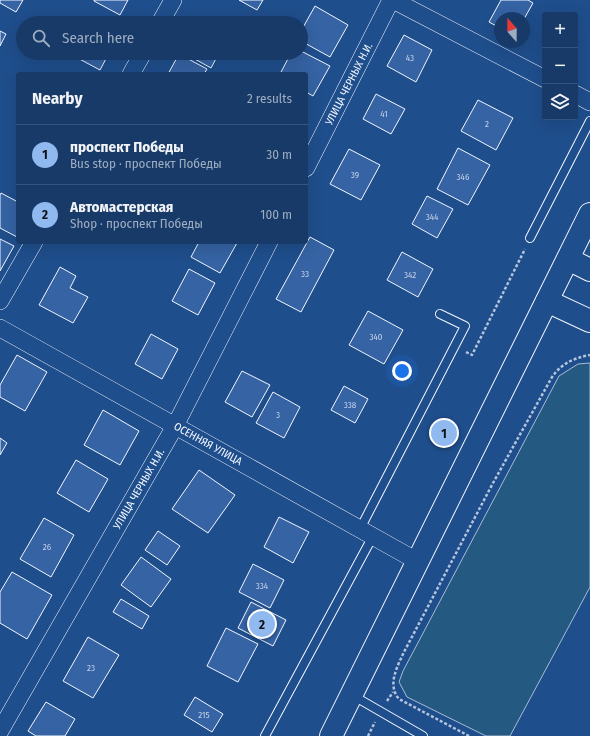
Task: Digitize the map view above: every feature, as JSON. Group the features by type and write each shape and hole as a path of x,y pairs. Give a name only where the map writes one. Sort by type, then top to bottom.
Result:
{"main road":[{"path":"331,736 590,214"},
{"path":"568,259 590,270"},
{"path":"547,301 590,321"}],"street":[{"path":"164,16 174,0"},
{"path":"392,0 542,77"},
{"name":"УЛИЦА ЧЕРНЫХ Н.И.","path":"308,164 392,0"},
{"path":"132,72 139,60"},
{"path":"578,96 590,102"},
{"path":"0,301 33,244"},
{"name":"УЛИЦА ЧЕРНЫХ Н.И.","path":"0,731 175,426 268,244"},
{"name":"ОСЕННЯЯ УЛИЦА","path":"0,328 417,561"}],"lane":[{"path":"530,238 590,121"},
{"path":"265,736 366,533 465,326 440,314"},
{"path":"352,695 423,736"}],"path":[{"path":"472,355 530,238"},
{"path":"469,736 399,699 394,691 394,676 404,652 493,483 552,377 559,368 568,362 579,357 590,355"}],"shaded area":[{"path":"590,363 590,587 510,736 486,736 407,697 399,682 403,671 559,376 578,364"}],"building":[{"path":"0,0 23,0 16,12 0,3"},
{"path":"94,0 128,0 120,15"},
{"path":"239,0 263,0 257,10"},
{"path":"501,0 528,0 533,3 528,12 494,12"},
{"path":"315,6 348,25 330,57 308,45 308,18"},
{"path":"494,13 494,25 489,22"},
{"path":"0,31 6,34 0,46"},
{"path":"404,35 432,50 416,82 387,66"},
{"path":"308,55 330,66 313,96 308,93 308,72 281,72 287,60 308,60"},
{"path":"81,60 105,60 100,70"},
{"path":"176,60 190,60 207,69 205,72 169,72"},
{"path":"197,60 215,60 211,68"},
{"path":"376,94 405,109 391,134 363,119"},
{"path":"478,100 513,118 496,150 461,131"},
{"path":"458,148 490,165 468,205 437,189"},
{"path":"349,149 380,165 361,200 330,184"},
{"path":"1,193 16,201 16,236 0,228"},
{"path":"427,196 453,209 437,238 412,224"},
{"path":"310,237 334,250 301,312 276,299 306,244 308,244"},
{"path":"0,239 14,246 0,271"},
{"path":"198,244 236,244 220,273 191,257"},
{"path":"402,252 433,269 418,297 387,280"},
{"path":"60,267 76,276 70,288 88,297 73,323 39,305"},
{"path":"189,269 215,283 198,315 172,301"},
{"path":"368,311 403,330 384,364 349,345"},
{"path":"151,334 178,349 162,379 135,364"},
{"path":"17,355 47,372 25,411 0,397 0,385"},
{"path":"242,371 270,385 252,417 225,402"},
{"path":"344,386 368,399 355,423 331,410"},
{"path":"273,392 300,407 284,438 256,423"},
{"path":"103,410 139,431 120,465 84,445"},
{"path":"0,438 7,443 0,455"},
{"path":"76,460 108,479 89,512 57,493"},
{"path":"199,470 235,495 208,533 172,509"},
{"path":"279,517 309,532 293,563 264,547"},
{"path":"44,518 74,535 51,577 20,559"},
{"path":"158,531 180,546 167,565 145,550"},
{"path":"141,557 171,579 151,607 121,585"},
{"path":"253,564 284,580 270,608 239,592"},
{"path":"12,572 52,595 27,639 0,623 0,592"},
{"path":"121,599 149,616 142,629 113,612"},
{"path":"251,602 286,620 273,646 238,628"},
{"path":"226,628 258,644 238,682 207,666"},
{"path":"88,637 119,655 93,698 63,681"},
{"path":"195,697 223,714 212,732 184,715"},
{"path":"46,702 75,719 65,736 36,736 28,731"}],"place":[{"name":"проспект Победы","path":"444,433"},
{"name":"Автомастерская","path":"262,624"}]}
